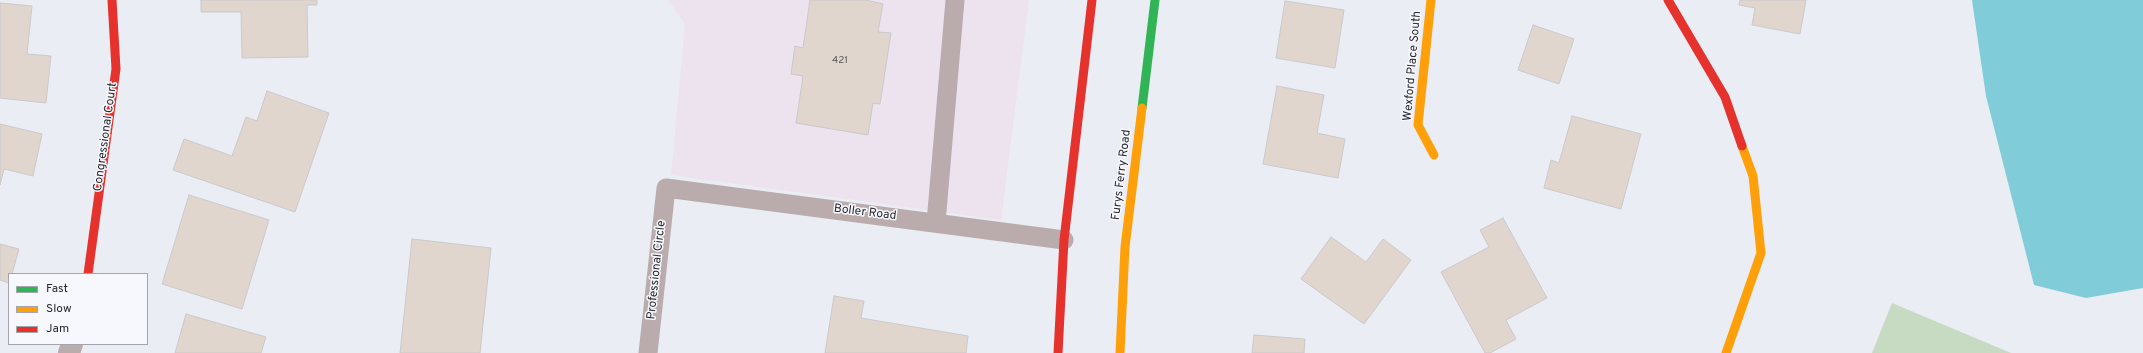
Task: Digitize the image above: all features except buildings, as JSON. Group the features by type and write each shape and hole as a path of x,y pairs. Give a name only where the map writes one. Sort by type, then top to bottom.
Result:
{"street":[{"name":"Congressional Court","path":"88,273 116,69 112,0"},
{"path":"1058,353 1064,240 1092,0"},
{"name":"Furys Ferry Road","path":"1120,353 1125,247 1155,0"},
{"name":"Wexford Place South","path":"1432,0 1418,125 1434,154"},
{"path":"1668,0 1725,97 1753,176 1761,253 1726,353"}],"lane":[{"path":"936,222 955,0"},
{"name":"Boller Road","path":"666,188 936,222 1064,240"},
{"name":"Professional Circle","path":"648,353 666,188"}],"shaded area":[{"path":"668,0 1029,0 1001,220 671,175 685,24"}],"green space":[{"path":"1892,303 2011,353 1872,353"}],"water":[{"path":"1972,0 2143,0 2143,288 2086,298 2034,285 1986,96"}],"traffic: fast":[{"path":"1142,108 1155,0"}],"traffic: slow":[{"path":"1431,0 1418,125 1434,155"},
{"path":"1120,353 1125,247 1142,108"},
{"path":"1726,353 1761,253 1753,176 1742,146"}],"traffic: jam":[{"path":"88,273 116,69 112,0"},
{"path":"1058,353 1064,240 1092,0"},
{"path":"1668,0 1725,97 1742,146"}]}
